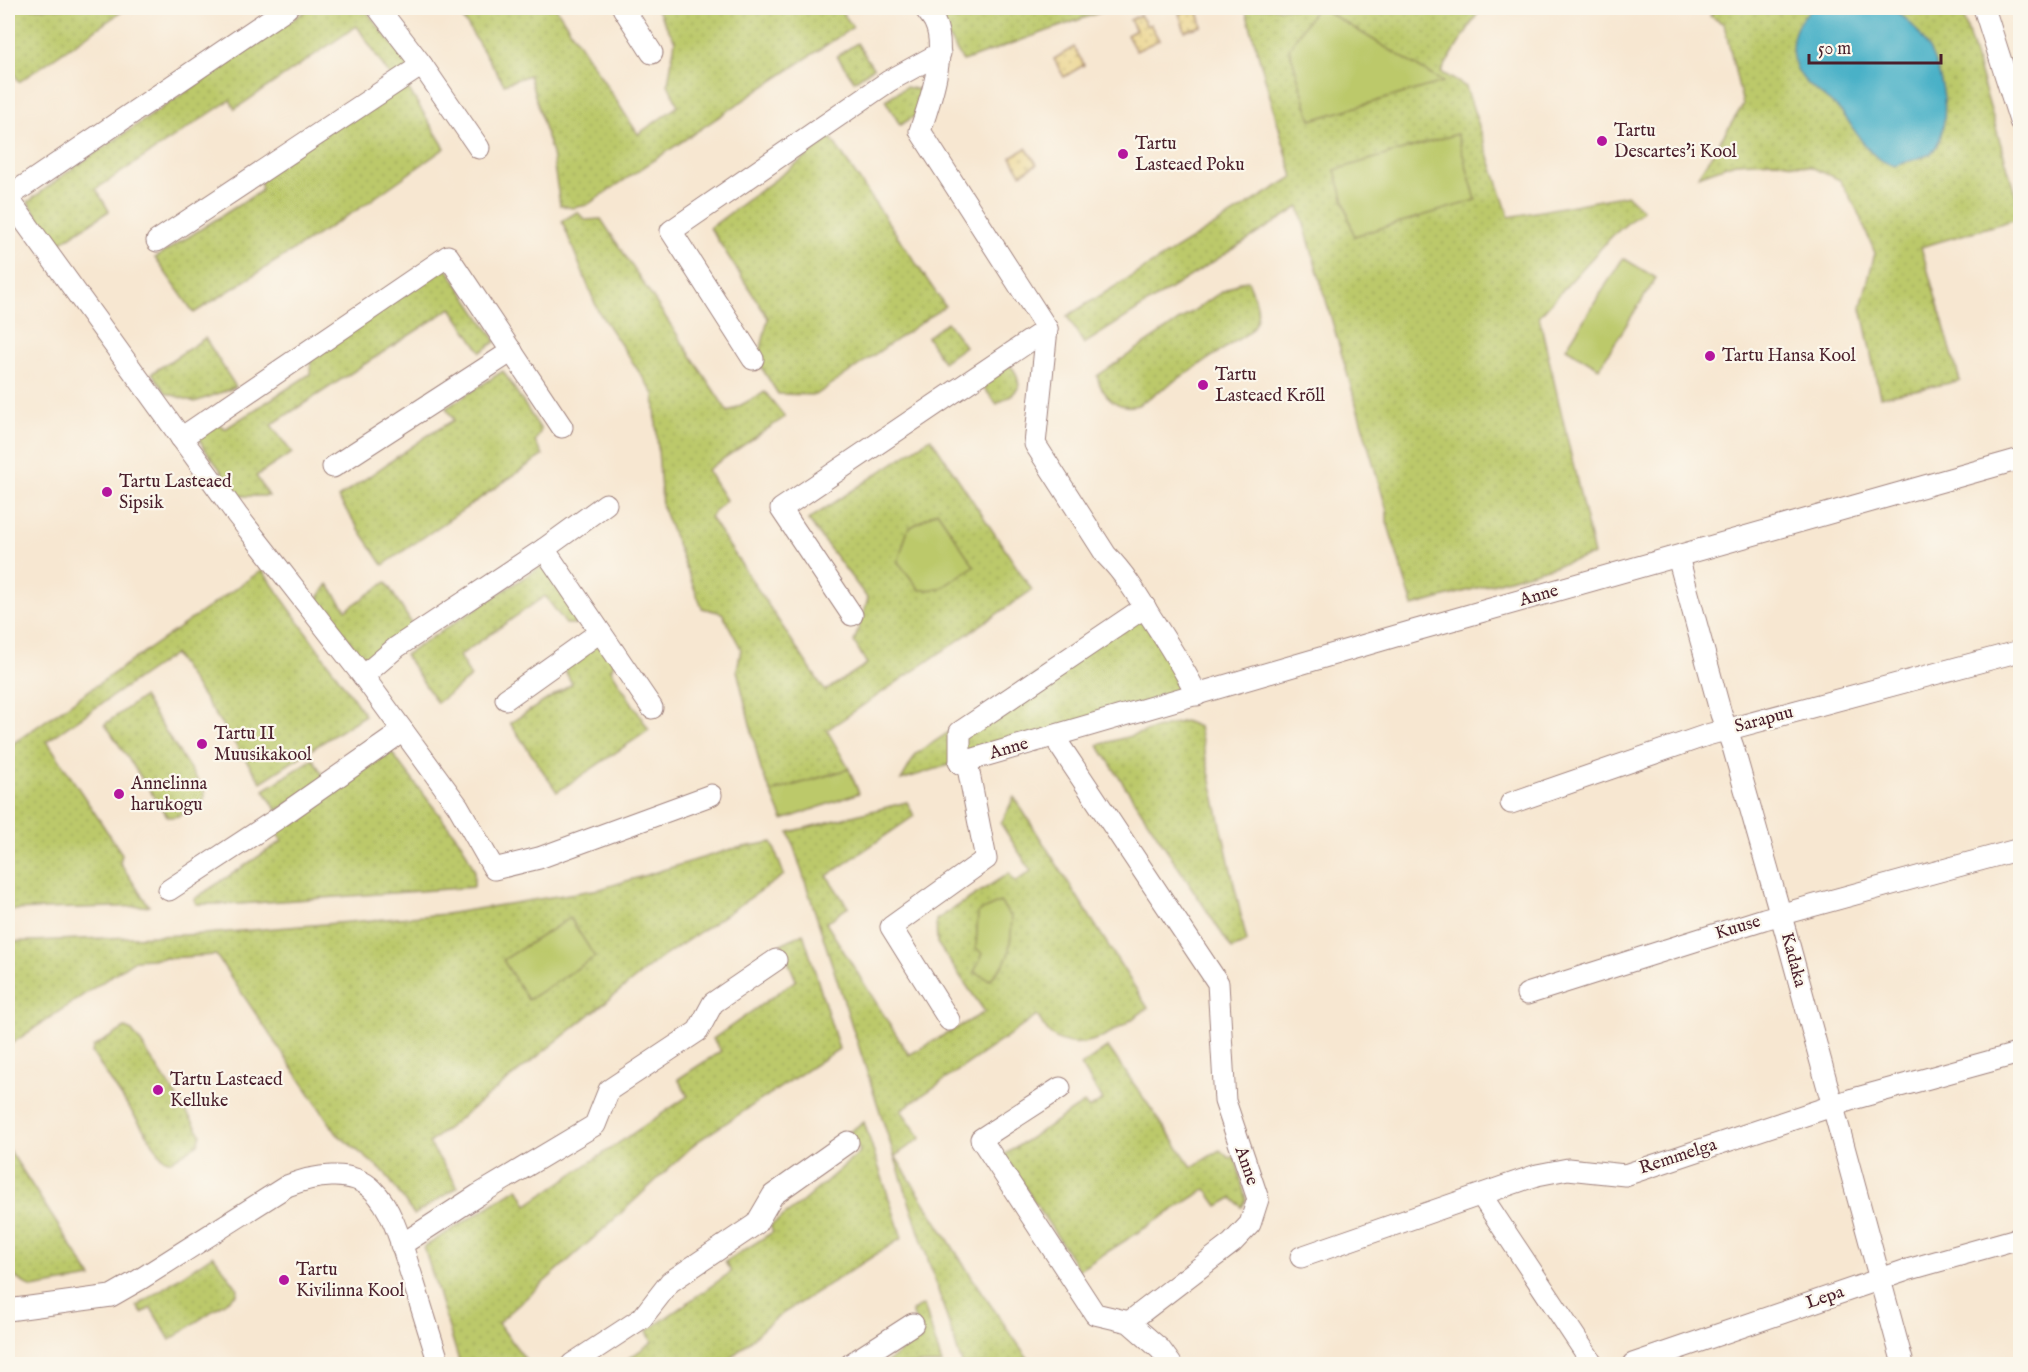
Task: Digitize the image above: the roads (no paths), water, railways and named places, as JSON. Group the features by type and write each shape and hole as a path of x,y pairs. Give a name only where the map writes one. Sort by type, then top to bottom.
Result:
{"street":[{"path":"287,8 8,197 237,515 363,676 458,806 494,869 539,858 711,795"},
{"path":"378,8 422,65 478,148"},
{"path":"624,8 652,53"},
{"path":"925,8 937,25 940,53 930,103 920,131 1047,328 1035,444 1106,555 1119,568 1145,607 1183,666 1197,695"},
{"path":"1984,8 2020,121"},
{"path":"753,359 671,231 889,81 940,53"},
{"path":"157,241 422,65"},
{"path":"181,438 448,256 562,427"},
{"path":"852,615 781,509 1047,328"},
{"path":"333,467 512,351"},
{"name":"Anne","path":"960,763 1413,631 2020,459"},
{"path":"363,676 397,647 544,549 606,504"},
{"path":"544,549 652,708"},
{"name":"Kadaka","path":"1678,557 1904,1365"},
{"path":"949,1020 891,927 986,859 968,768 960,763 960,732 1145,607"},
{"path":"506,699 600,633"},
{"name":"Sarapuu","path":"1511,803 1727,730 2020,651"},
{"path":"169,890 277,819 403,731"},
{"name":"Anne","path":"1058,735 1060,746 1218,982 1225,1101 1258,1199 1250,1224 1232,1243 1130,1322"},
{"name":"Kuuse","path":"1527,994 1780,915 2020,849"},
{"path":"401,1245 478,1195 595,1125 609,1090 698,1031 713,1003 776,960"},
{"name":"Remmelga","path":"1301,1257 1537,1175 1568,1169 1625,1175 1833,1106 2020,1053"},
{"path":"1060,1088 981,1139 1095,1314 1130,1322 1160,1349 1171,1365"},
{"path":"572,1365 642,1318 670,1282 756,1224 772,1195 848,1142"},
{"path":"8,1310 111,1296 140,1280 287,1186 301,1180 323,1176 351,1178 373,1189 388,1211 439,1365"},
{"path":"1481,1195 1593,1365"},
{"name":"Lepa","path":"1633,1365 1880,1279 2020,1238"},
{"path":"851,1365 913,1324"}],"water":[{"path":"1813,8 1891,9 1906,19 1920,35 1931,53 1944,96 1944,118 1940,137 1931,154 1895,166 1886,163 1871,152 1840,110 1805,81 1794,62 1792,43 1799,24"}],"place":[{"name":"Tartu Descartes'i Kool","path":"1602,141"},
{"name":"Tartu Lasteaed Poku","path":"1123,154"},
{"name":"Tartu Hansa Kool","path":"1710,356"},
{"name":"Tartu Lasteaed Krõll","path":"1203,385"},
{"name":"Tartu Lasteaed Sipsik","path":"107,492"},
{"name":"Tartu II Muusikakool","path":"202,744"},
{"name":"Annelinna harukogu","path":"119,794"},
{"name":"Tartu Lasteaed Kelluke","path":"158,1090"},
{"name":"Tartu Kivilinna Kool","path":"284,1280"}]}
